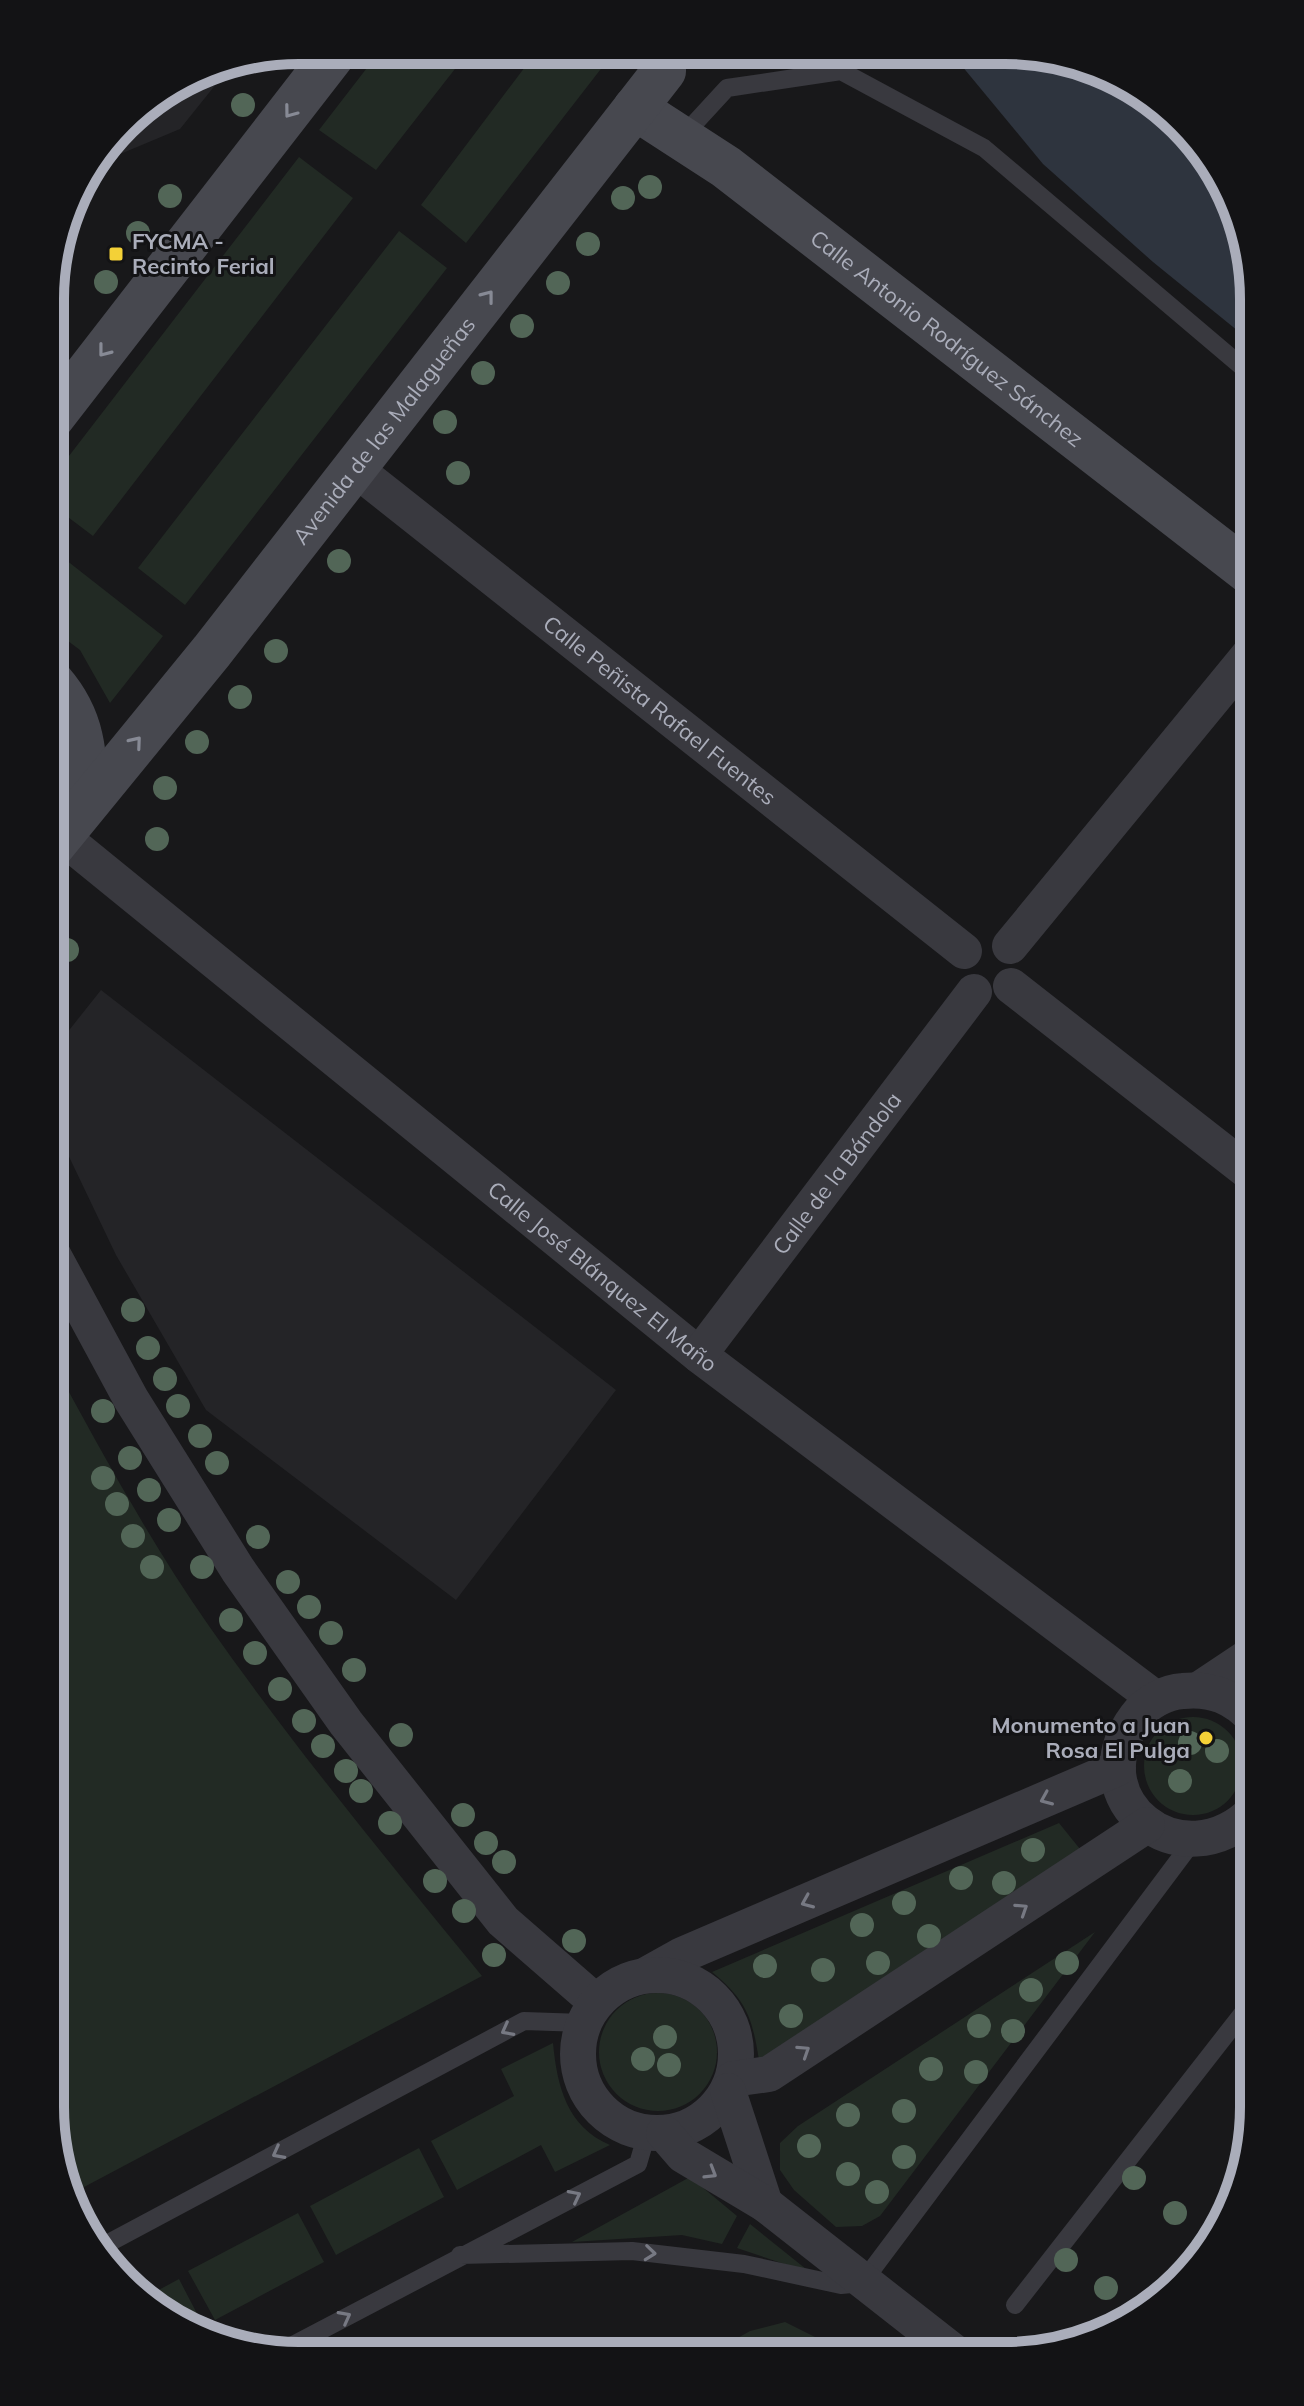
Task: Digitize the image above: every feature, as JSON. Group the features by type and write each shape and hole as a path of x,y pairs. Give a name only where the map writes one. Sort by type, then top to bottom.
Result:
{"main road":[{"name":"Avenida de las Malagueñas","path":"66,829 212,651 664,71 664,64"},
{"path":"64,403 325,65"},
{"name":"Calle Antonio Rodríguez Sánchez","path":"635,108 738,177 1240,565"},
{"path":"64,699 85,742 66,829"}],"street":[{"name":"Calle Peñista Rafael Fuentes","path":"354,468 964,951"},
{"path":"1010,946 1240,666"},
{"name":"Calle José Blánquez El Maño","path":"66,829 699,1355 1156,1699"},
{"path":"990,937 1010,946 1019,969 1011,986 998,995 986,997 974,992 960,974 964,951 971,943 990,937"},
{"path":"1011,986 1240,1165"},
{"name":"Calle de la Bándola","path":"699,1355 974,992"},
{"path":"64,1275 131,1399 238,1570 346,1723 503,1921 589,2013"},
{"path":"1200,1689 1239,1663"},
{"path":"1239,1704 1222,1694 1200,1689 1177,1691 1156,1699 1127,1729 1118,1768 1122,1790 1131,1810 1147,1825 1169,1837 1193,1841 1216,1837 1239,1826"},
{"path":"648,1974 675,1976 700,1986 720,2004 733,2027 737,2053 730,2085 712,2112 689,2127 656,2133 624,2127 604,2113 588,2094 579,2071 577,2047 589,2013 629,1979 648,1974 697,1949 1118,1768"},
{"path":"730,2085 769,2074 1147,1825"},
{"path":"730,2085 765,2204"},
{"path":"656,2133 683,2155 765,2204 940,2342"}],"lane":[{"path":"681,138 727,88 841,71 984,148 1240,365"},
{"path":"460,2255 632,2251 744,2264 841,2285 862,2283 1193,1841"},
{"path":"108,2243 524,2021 589,2013"},
{"path":"1015,2305 1239,2018"},
{"path":"298,2342 638,2164 656,2133"}],"shaded area":[{"path":"960,64 1020,65 1080,76 1109,88 1160,122 1182,144 1200,169 1216,195 1228,224 1239,284 1240,333 1153,262 1043,164"},
{"path":"369,65 458,65 376,170 319,130"},
{"path":"527,65 604,65 466,243 421,205"},
{"path":"222,77 180,129 112,157 156,113 195,88"},
{"path":"299,157 353,198 93,536 64,514 64,462"},
{"path":"399,231 447,268 185,605 138,568"},
{"path":"64,558 163,636 110,703 80,650 64,638"},
{"path":"101,990 616,1390 456,1600 206,1410 116,1255 64,1146 64,1037"},
{"path":"64,1383 146,1528 209,1626 308,1760 482,1976 79,2190 66,2137 64,2107"},
{"path":"1193,1717 1212,1720 1228,1731 1239,1747 1239,1785 1228,1801 1212,1812 1193,1815 1174,1812 1158,1801 1147,1785 1144,1766 1147,1747 1158,1731 1174,1720"},
{"path":"1059,1823 1080,1849 759,2060 746,2011 733,1992 712,1972"},
{"path":"1095,1932 880,2216 862,2226 836,2227 794,2190 780,2170 780,2143 798,2126"},
{"path":"658,1993 680,1998 700,2010 712,2030 717,2052 712,2074 700,2094 680,2106 658,2111 636,2106 616,2094 604,2074 599,2052 604,2030 616,2010 636,1998"},
{"path":"553,2043 561,2089 574,2116 595,2137 610,2145 555,2172 541,2145 457,2190 431,2141 514,2096 501,2069"},
{"path":"419,2148 444,2197 336,2255 310,2206"},
{"path":"690,2177 737,2216 722,2244 682,2235 572,2242"},
{"path":"298,2213 324,2262 215,2320 188,2271"},
{"path":"750,2224 811,2273 737,2248"},
{"path":"179,2279 200,2319 182,2310 155,2292"},
{"path":"785,2322 825,2342 730,2342 750,2331"}],"place":[{"name":"FYCMA - Recinto Ferial","path":"116,254"},
{"name":"Monumento a Juan Rosa El Pulga","path":"1206,1738"}]}
